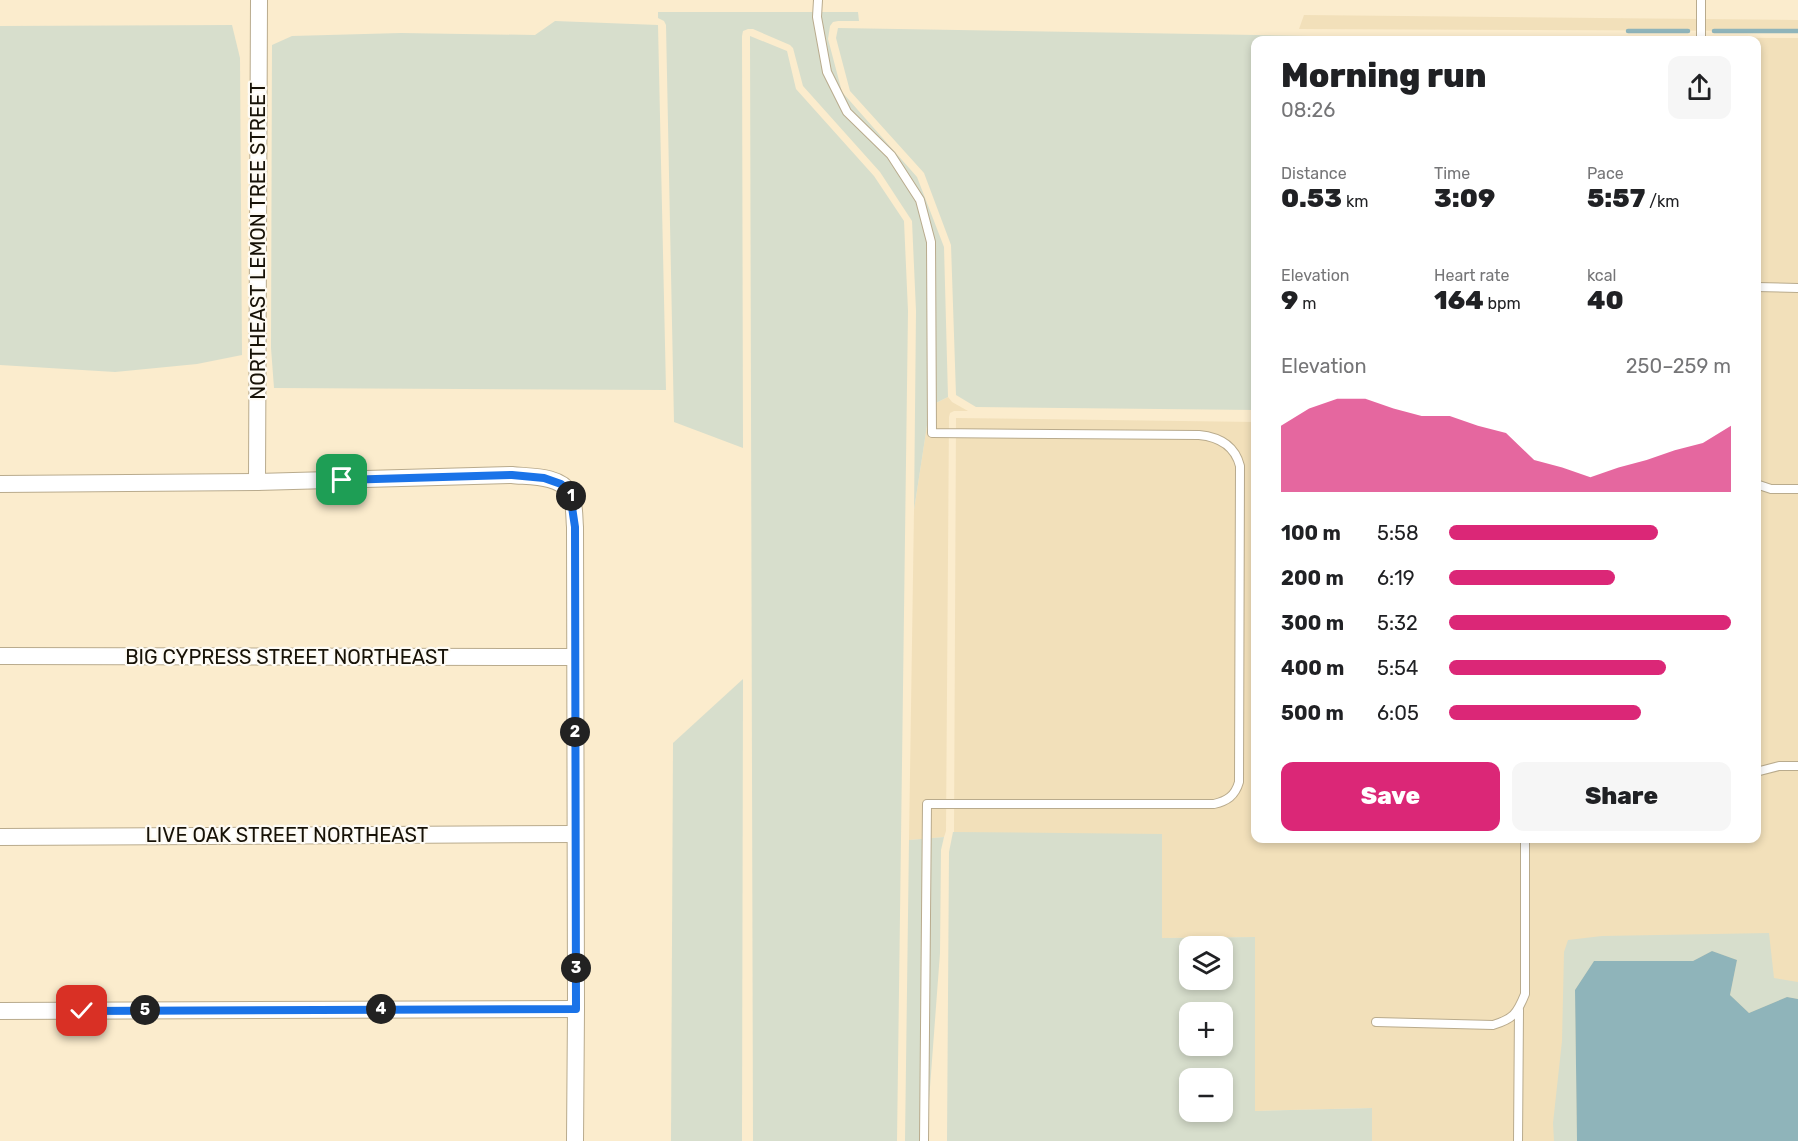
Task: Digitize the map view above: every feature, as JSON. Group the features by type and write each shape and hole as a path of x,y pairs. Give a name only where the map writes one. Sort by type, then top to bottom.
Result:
{"street":[{"name":"NORTHEAST LEMON TREE STREET","path":"257,482 259,0"},
{"path":"0,484 257,482 512,475 544,478 561,484 570,494 575,527 574,1141"},
{"name":"BIG CYPRESS STREET NORTHEAST","path":"0,656 574,657"},
{"name":"LIVE OAK STREET NORTHEAST","path":"0,837 575,834"},
{"path":"0,1011 576,1009"}],"lane":[{"path":"818,0 817,17 827,72 847,112 891,154 920,200 926,221 931,242 932,433 1211,436 1229,446 1238,458 1240,466 1239,782 1232,796 1214,804 927,804 924,1141"},
{"path":"1701,0 1701,36"},
{"path":"1761,287 1798,288"},
{"path":"1761,486 1771,489 1798,489"},
{"path":"1761,771 1779,766 1798,766"},
{"path":"1518,1141 1519,1011 1525,994 1525,843"},
{"path":"1376,1022 1493,1025 1507,1020 1519,1011"}],"shaded area":[{"path":"1304,15 1798,20 1798,31 1299,29"},
{"path":"1761,38 1798,38 1798,1141 1372,1141 1371,1108 1255,1111 1255,937 1179,936 1179,938 1162,938 954,832 956,418 1251,422 1251,843 1761,843"},
{"path":"948,397 952,402 968,411 954,411 949,417 946,831 944,837 909,840 914,510 930,406"}],"green space":[{"path":"658,12 858,12 859,21 838,21 833,22 830,26 828,39 842,92 917,177 944,247 948,397 930,406 914,510 916,311 912,221 880,172 803,86 793,48 753,29 743,31 742,36 743,448 674,422 666,25 658,18"},
{"path":"555,21 658,25 666,390 274,388 271,348 272,45 292,36 401,33 535,35"},
{"path":"232,25 240,58 242,355 197,364 115,372 0,365 0,26"},
{"path":"838,28 1312,36 1251,36 1251,410 976,407 956,395 951,245 924,173 850,91 836,38"},
{"path":"750,36 787,51 796,89 874,176 904,221 908,311 897,1141 753,1141"},
{"path":"743,679 742,1141 671,1141 673,743"},
{"path":"953,832 1162,834 1162,938 1179,938 1179,990 1233,990 1233,937 1255,937 1255,1111 1372,1108 1372,1141 947,1141 949,852"},
{"path":"944,837 941,850 940,953 926,1141 905,1141 909,840"},
{"path":"1769,933 1774,978 1798,982 1798,999 1787,997 1749,1013 1730,995 1737,960 1712,951 1693,961 1594,961 1575,990 1577,1141 1554,1141 1553,1123 1562,1041 1564,952 1568,940 1602,936"}],"water":[{"path":"1712,951 1737,960 1730,995 1749,1013 1787,997 1798,999 1798,1141 1577,1141 1575,990 1594,961 1693,961"}],"waterway":[{"path":"1628,31 1688,31"},
{"path":"1714,31 1798,31"}],"route":[{"path":"82,1011 576,1009 575,527 570,494 561,484 544,478 512,475 342,480"}]}
